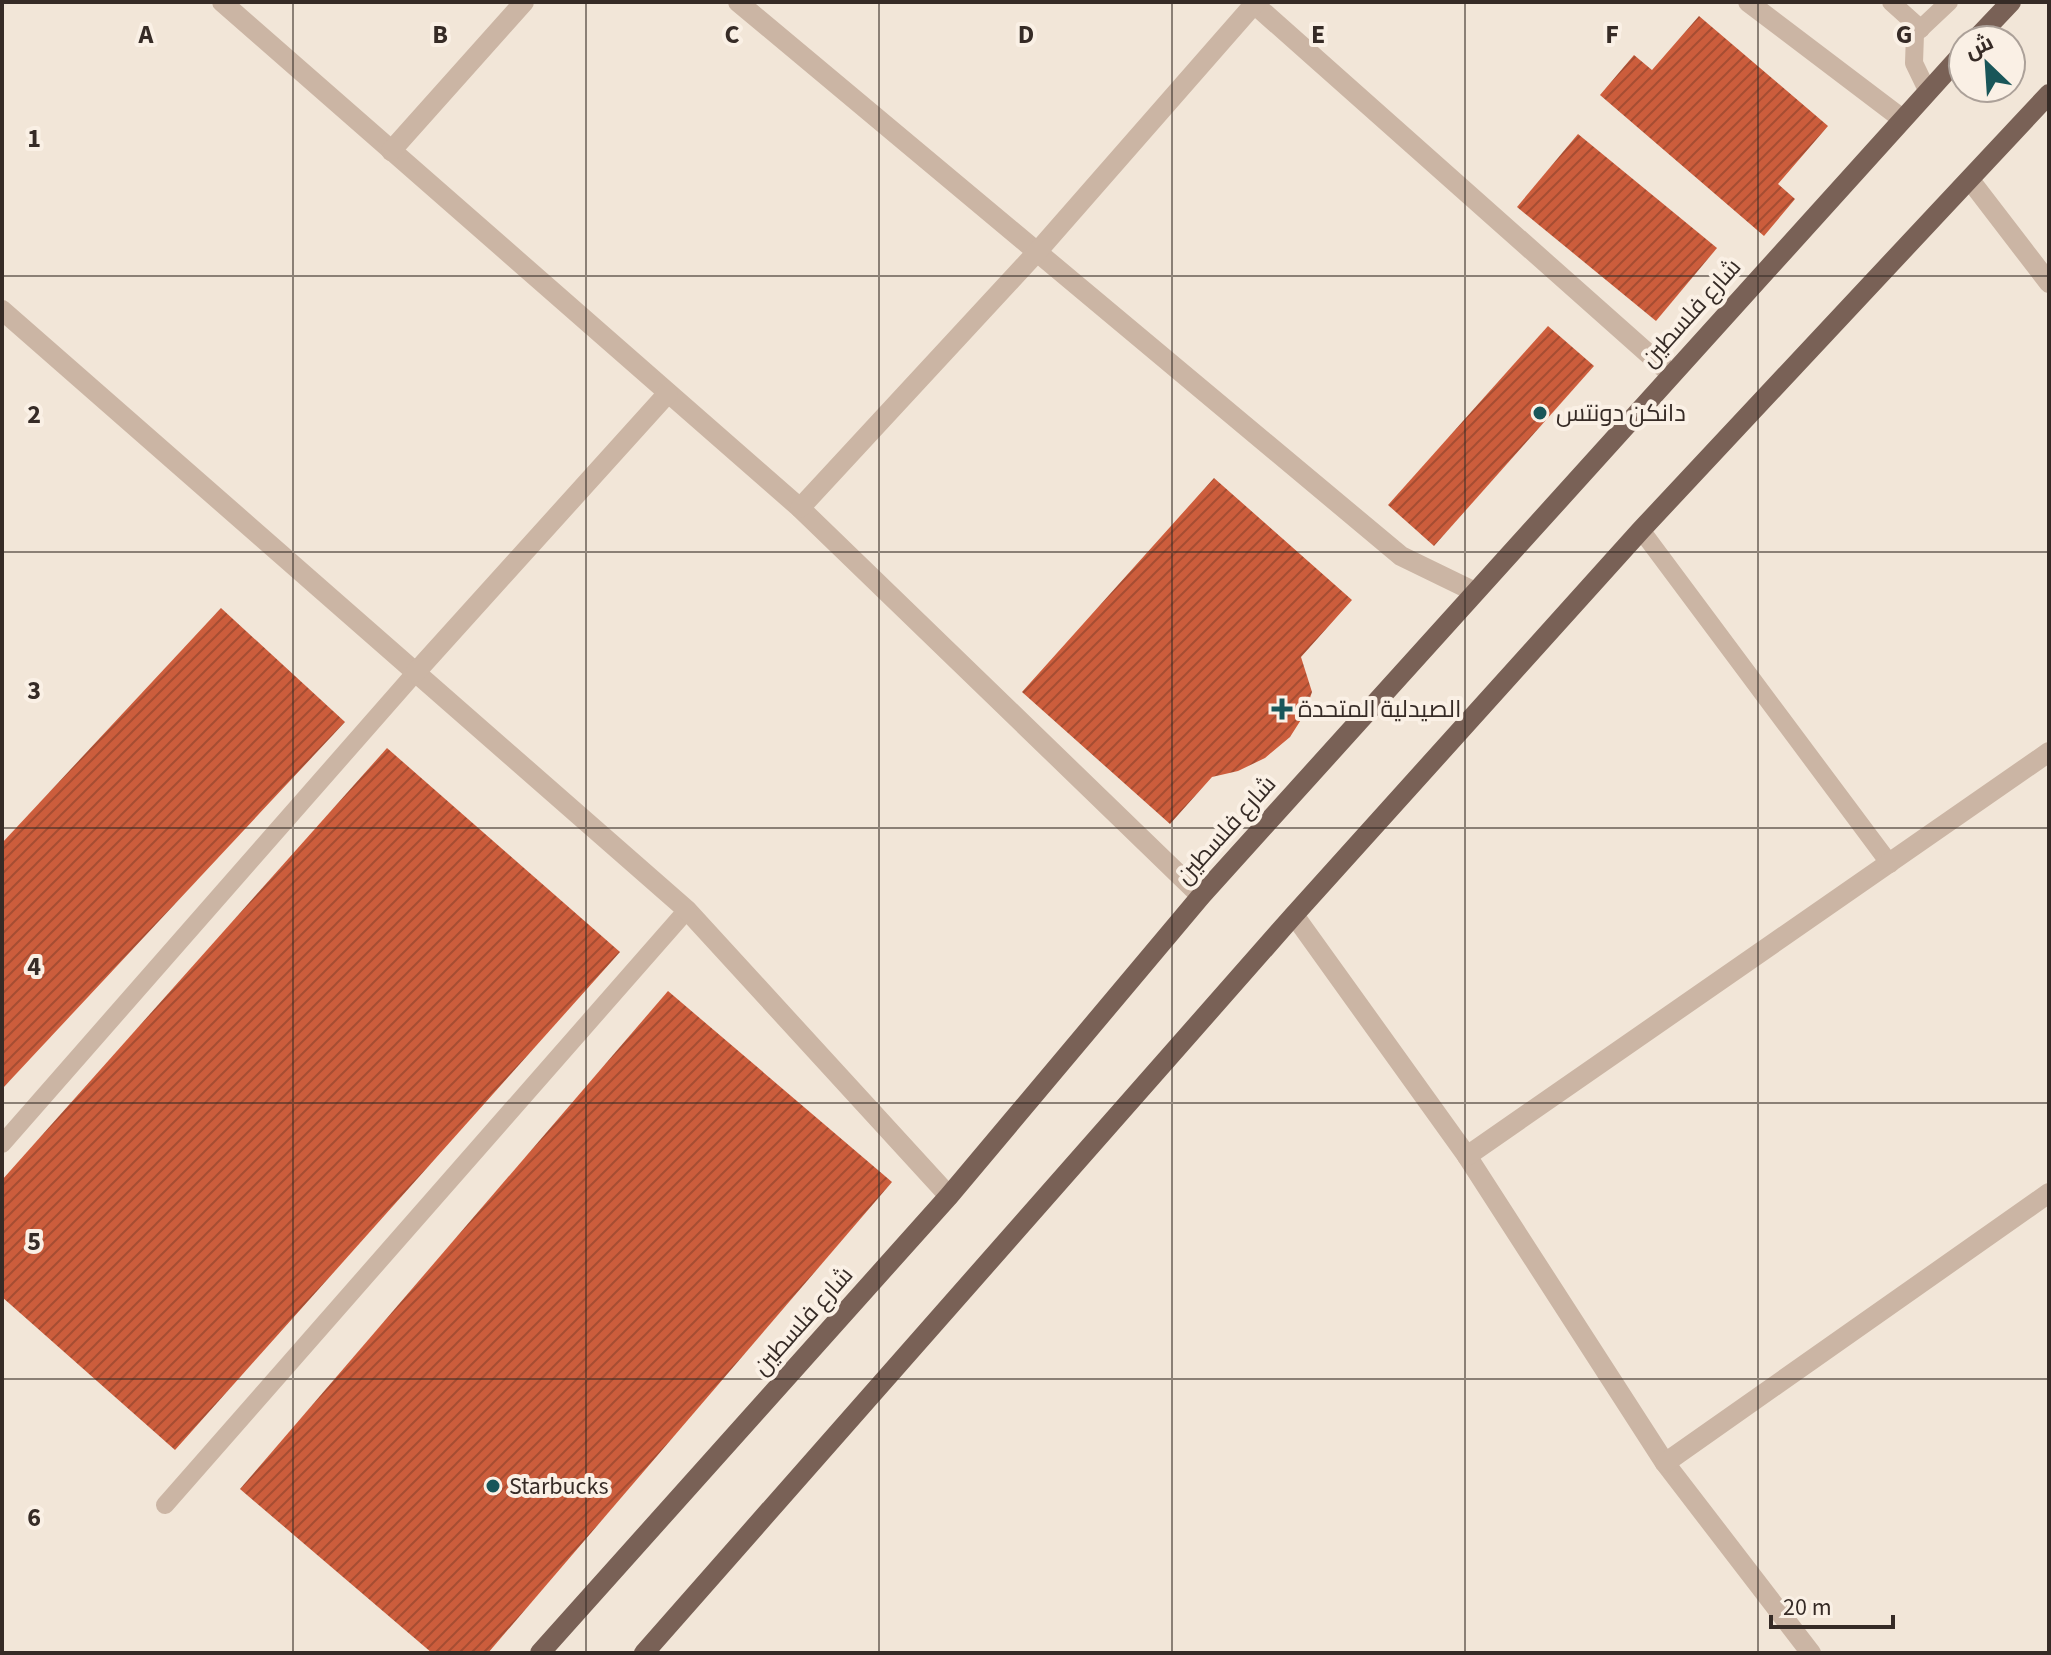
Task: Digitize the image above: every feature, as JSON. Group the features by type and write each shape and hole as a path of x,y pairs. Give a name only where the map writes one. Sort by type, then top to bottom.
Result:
{"main road":[{"path":"1990,24 2011,2"},
{"name":"شارع فلسطين","path":"540,1653 949,1196 1201,896 1947,69"},
{"path":"644,1653 1294,915 1641,530 2049,94"}],"street":[{"path":"222,2 800,508 1201,896"},
{"path":"391,151 524,2"},
{"path":"738,2 1401,556 1475,592"},
{"path":"1748,2 1901,118"},
{"path":"800,508 1037,252 1254,3 1599,306 1671,374"},
{"path":"1970,180 2049,283"},
{"path":"2,310 687,910 949,1196"},
{"path":"416,672 668,393"},
{"path":"1467,1156 2049,752"},
{"path":"1294,915 1467,1156 1665,1463 1811,1653"},
{"path":"1665,1463 2049,1193"}],"lane":[{"path":"1891,2 1921,29"},
{"path":"1927,90 1914,63 1915,34 1949,2"},
{"path":"1641,530 1890,864"},
{"path":"2,1144 416,672"},
{"path":"165,1505 687,910"}],"building":[{"path":"1699,16 1828,126 1778,184 1795,199 1764,236 1600,95 1634,55 1652,70"},
{"path":"1578,134 1717,248 1656,321 1517,207"},
{"path":"1548,326 1594,366 1434,546 1388,505"},
{"path":"1214,478 1352,600 1301,657 1312,692 1304,715 1290,737 1265,758 1238,771 1212,777 1170,824 1022,692"},
{"path":"221,608 345,722 2,1089 2,843"},
{"path":"387,748 620,952 175,1450 2,1297 2,1180"},
{"path":"668,991 892,1182 488,1653 432,1653 240,1489"}],"place":[{"name":"دانكن دونتس","path":"1540,413"},
{"name":"الصيدلية المتحدة","path":"1282,709"},
{"name":"Starbucks","path":"493,1486"}]}
